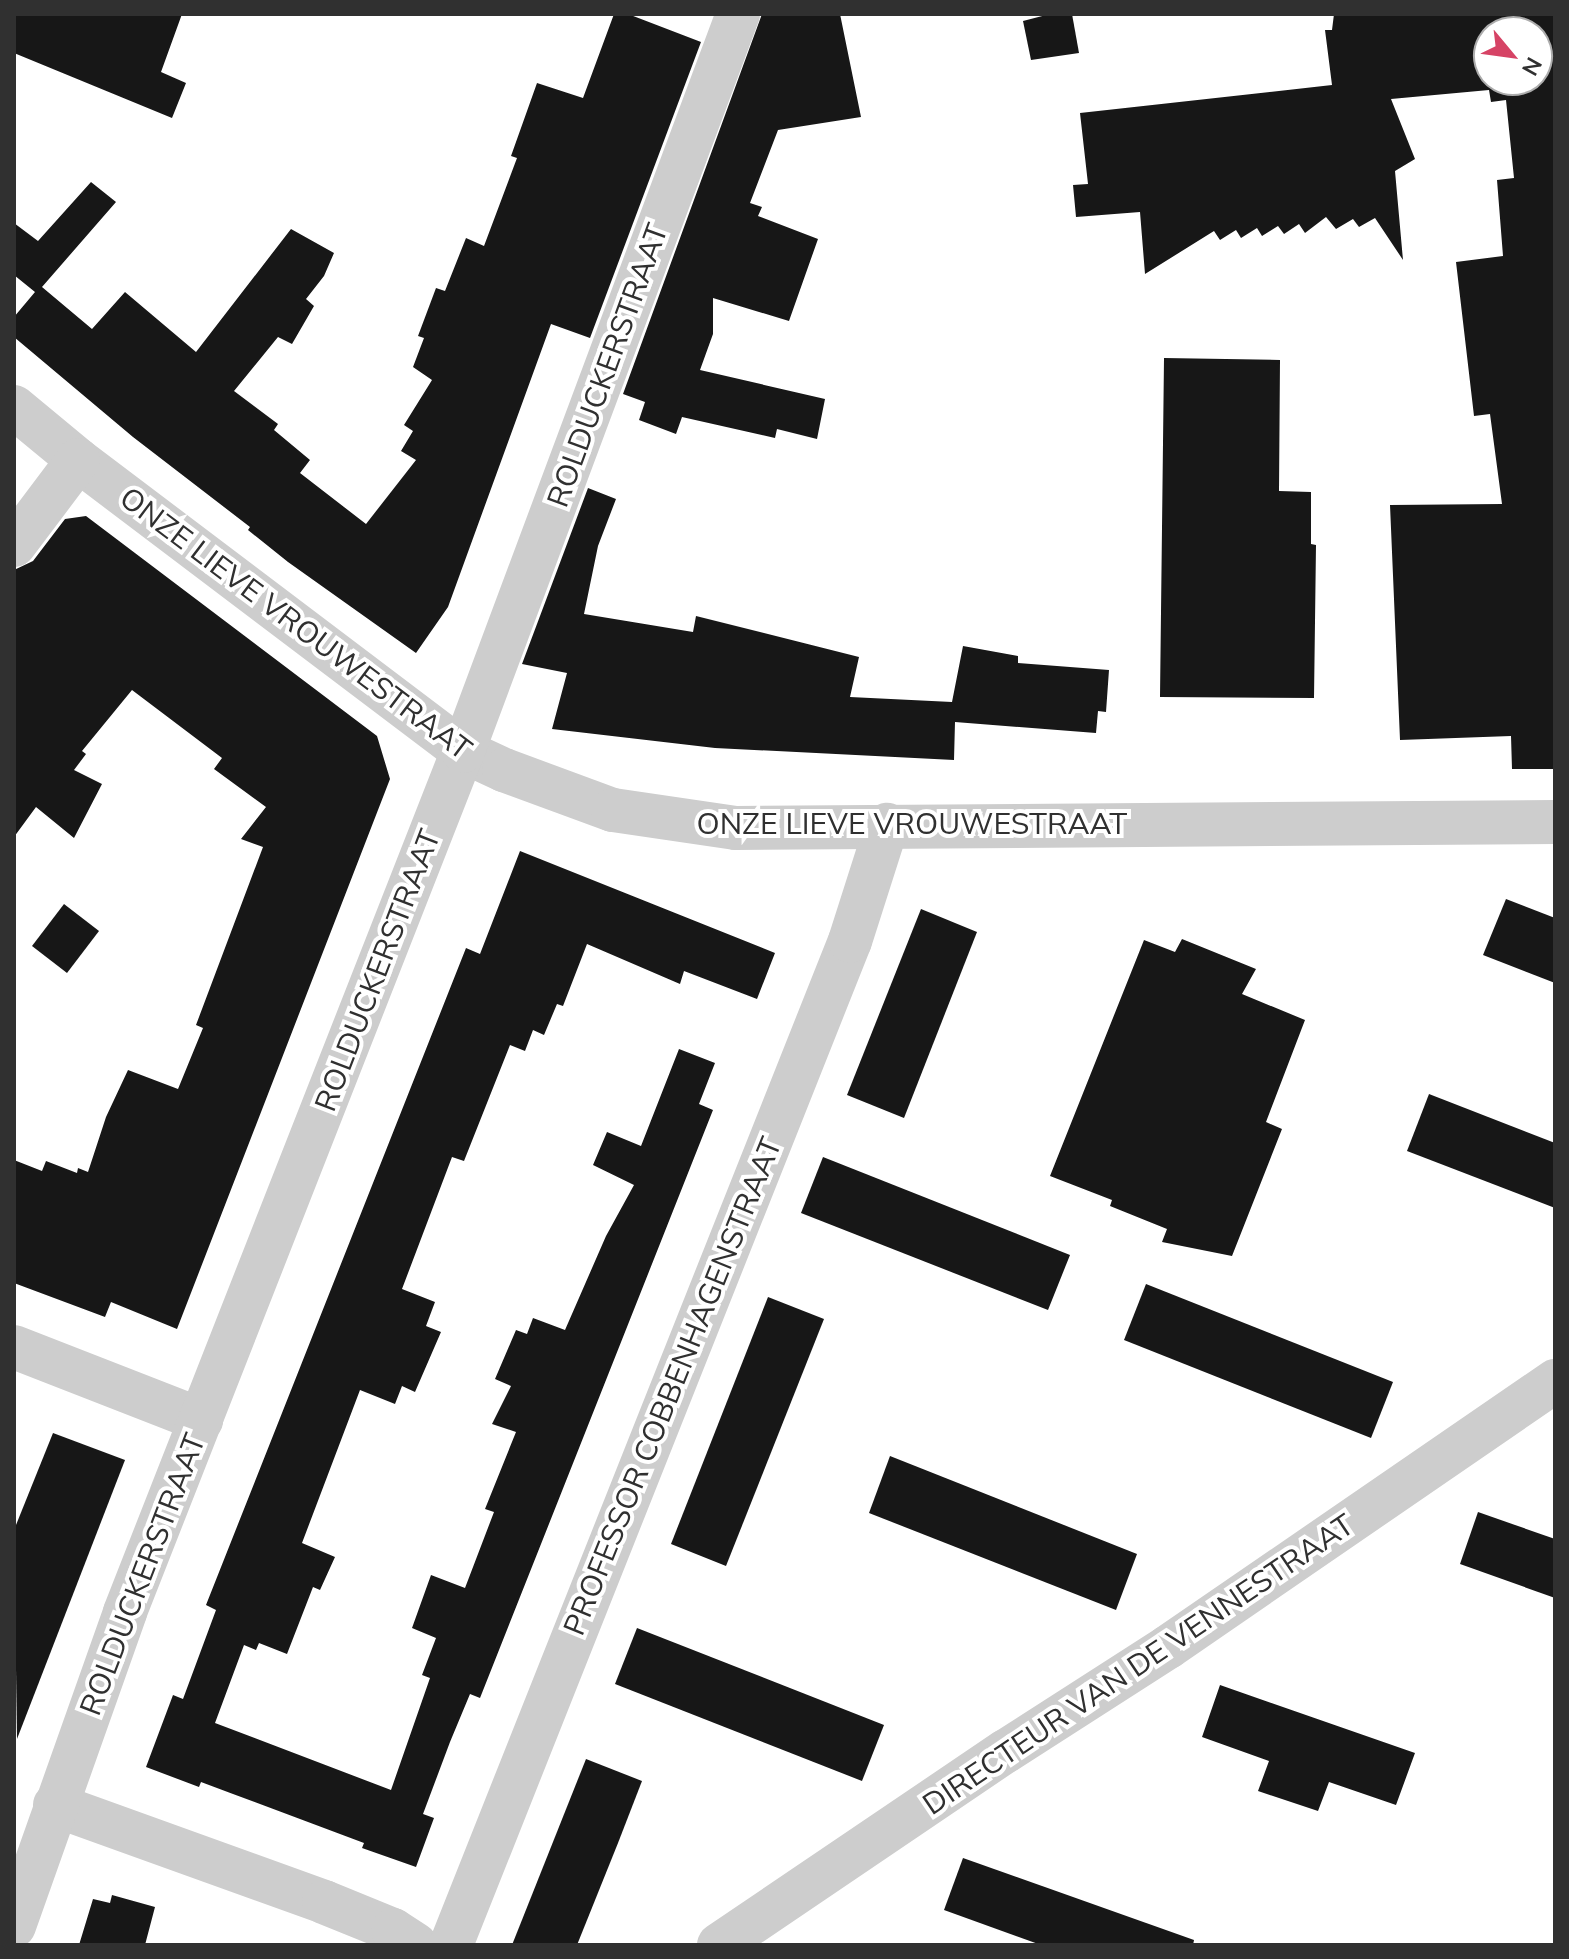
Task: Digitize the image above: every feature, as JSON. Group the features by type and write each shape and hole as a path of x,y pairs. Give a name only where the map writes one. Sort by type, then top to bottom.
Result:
{"street":[{"name":"ROLDUCKERSTRAAT","path":"14,1926 55,1805 201,1420 463,751 738,14"},
{"name":"ONZE LIEVE VROUWESTRAAT","path":"14,407 78,460 463,751 504,770 613,810 736,828 1555,822"},
{"path":"14,545 78,460"},
{"name":"PROFESSOR COBBENHAGENSTRAAT","path":"451,1945 850,941 887,825"},
{"path":"14,1347 201,1420"},
{"name":"DIRECTEUR VAN DE VENNESTRAAT","path":"719,1945 1006,1751 1168,1647 1555,1381"},
{"path":"55,1805 324,1902 393,1930 416,1945"}],"building":[{"path":"14,14 182,14 161,72 186,83 172,118 14,53"},
{"path":"614,14 628,14 701,42 590,338 551,324 448,607 416,653 288,562 248,530 250,527 133,437 14,337 14,317 35,292 14,275 14,223 38,241 91,182 116,202 42,287 92,329 125,292 196,352 291,229 334,253 324,276 306,299 314,306 292,344 278,337 234,391 278,424 274,430 310,460 300,473 366,524 416,460 401,451 413,431 404,425 432,380 413,367 424,338 418,336 436,288 445,291 466,238 484,246 517,158 511,156 537,83 583,98"},
{"path":"762,14 840,14 861,117 778,130 750,203 762,207 758,216 818,239 789,321 713,298 713,334 700,370 825,399 817,439 777,429 775,438 682,417 676,434 639,420 645,402 623,394"},
{"path":"1050,14 1072,14 1079,53 1031,60 1023,21"},
{"path":"1334,14 1555,14 1555,769 1512,769 1511,736 1400,740 1390,505 1502,504 1490,414 1474,416 1456,262 1503,256 1497,180 1514,178 1506,100 1491,102 1490,96 1553,96 1553,16 1473,16 1473,91 1391,99 1415,159 1395,171 1403,260 1375,218 1359,227 1353,219 1336,229 1326,217 1305,233 1299,224 1284,234 1278,226 1262,236 1257,228 1241,238 1236,230 1220,240 1214,231 1145,274 1140,212 1076,217 1073,185 1088,184 1080,113 1332,85 1325,30 1332,30"},
{"path":"1164,358 1280,360 1279,491 1311,492 1311,544 1316,545 1314,698 1160,697"},
{"path":"588,488 616,499 598,546 584,614 693,632 696,616 859,657 850,697 952,702 963,646 1018,656 1018,663 1109,670 1106,712 1098,711 1096,733 955,722 954,760 715,748 552,729 567,673 522,664"},
{"path":"86,516 377,736 390,779 177,1329 111,1302 105,1317 14,1283 14,1160 42,1171 46,1161 77,1173 78,1168 88,1172 106,1117 128,1070 178,1089 203,1028 196,1025 263,847 241,839 266,807 214,769 222,758 132,690 82,751 86,754 74,770 102,784 74,838 36,807 14,837 14,570 33,561 65,519"},
{"path":"520,851 775,953 757,999 684,971 680,984 587,944 563,1006 557,1004 544,1035 533,1030 525,1051 510,1045 464,1161 452,1157 402,1289 435,1302 426,1326 441,1332 415,1392 402,1386 395,1404 360,1390 302,1543 335,1557 320,1590 313,1587 287,1654 259,1643 256,1650 244,1645 215,1723 391,1790 430,1678 422,1675 436,1638 412,1628 431,1575 465,1588 494,1512 485,1509 516,1432 492,1424 511,1386 495,1379 516,1330 527,1334 533,1318 565,1330 606,1236 634,1185 593,1165 607,1132 641,1146 679,1049 715,1063 699,1104 713,1110 480,1698 470,1694 450,1742 423,1814 434,1818 416,1867 362,1848 364,1843 201,1782 199,1787 146,1767 173,1695 183,1699 216,1610 206,1605 466,948 480,954"},
{"path":"1506,899 1555,918 1555,983 1483,955"},
{"path":"64,904 99,931 67,973 32,946"},
{"path":"921,909 977,932 904,1118 847,1095"},
{"path":"1182,939 1256,969 1242,994 1305,1020 1266,1122 1282,1129 1232,1256 1162,1242 1167,1229 1110,1206 1112,1200 1050,1176 1144,940 1175,952"},
{"path":"1429,1094 1555,1143 1555,1208 1407,1151"},
{"path":"823,1157 1070,1255 1048,1310 801,1213"},
{"path":"1146,1284 1393,1382 1371,1438 1124,1340"},
{"path":"768,1297 824,1319 726,1566 671,1544"},
{"path":"53,1433 125,1460 17,1739 14,1530"},
{"path":"890,1456 1137,1554 1116,1610 869,1513"},
{"path":"1478,1512 1555,1539 1555,1598 1460,1564"},
{"path":"637,1628 884,1725 862,1781 615,1684"},
{"path":"1220,1685 1415,1753 1396,1805 1329,1782 1318,1811 1258,1791 1269,1761 1202,1737"},
{"path":"586,1759 642,1781 618,1843 577,1945 512,1945"},
{"path":"963,1858 1194,1940 1193,1945 1041,1945 944,1910"},
{"path":"112,1895 155,1907 145,1945 79,1945 93,1899 110,1903"}]}
